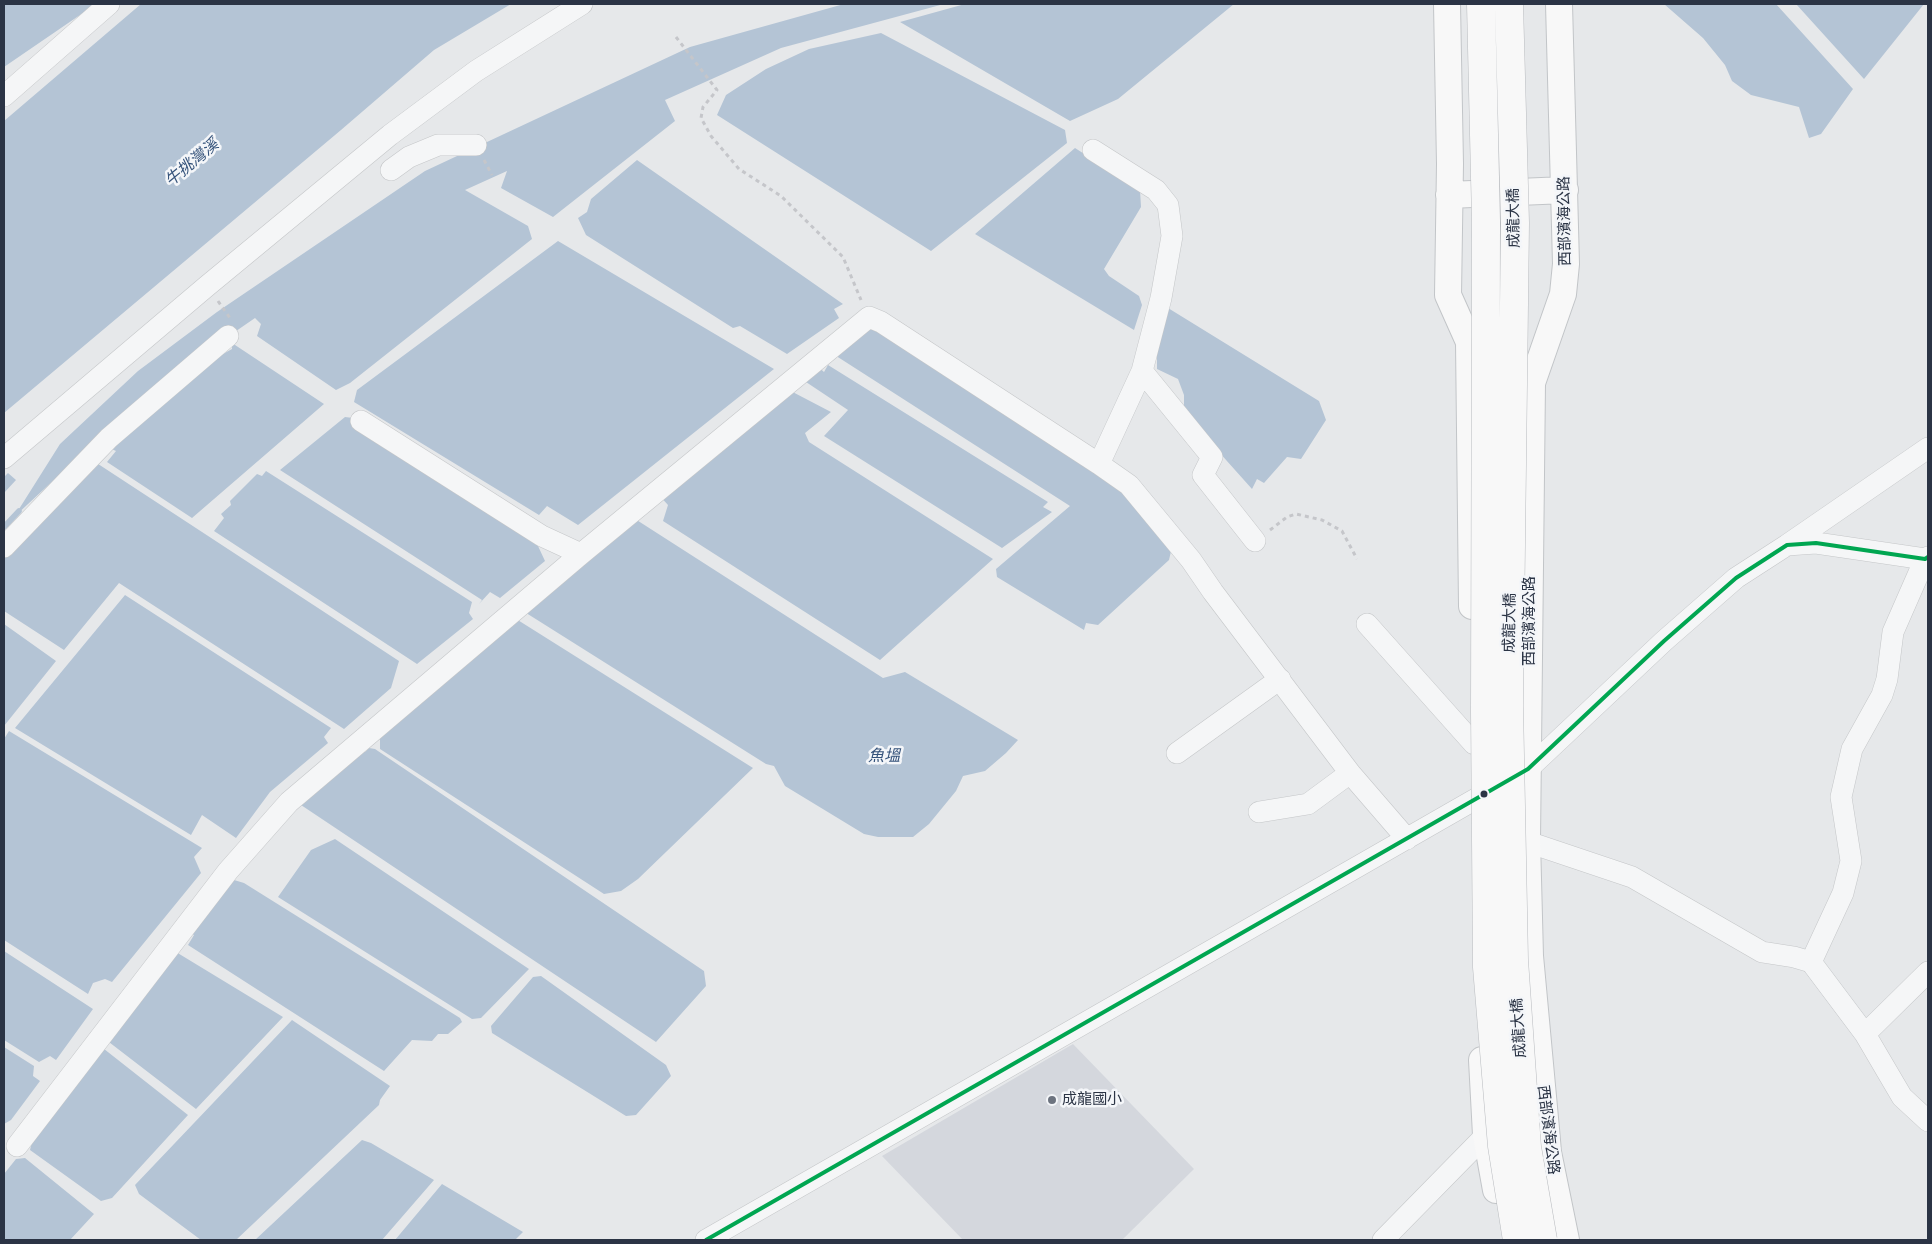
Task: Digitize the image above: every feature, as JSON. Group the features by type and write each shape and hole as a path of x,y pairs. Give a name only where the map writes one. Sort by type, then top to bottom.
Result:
{"highway":[{"name":"成龍大橋","path":"1481,4 1486,221 1485,712 1487,967 1502,1146 1517,1240"},
{"name":"成龍大橋","path":"1509,4 1515,223 1509,704 1514,960 1527,1147 1543,1240"}],"main road":[{"path":"1447,4 1448,295 1469,342 1474,744 1478,839 1478,969 1486,1135 1506,1240"},
{"name":"西部濱海公路","path":"1559,4 1566,264 1563,294 1532,383 1527,840 1530,956 1548,1152 1566,1240"},
{"path":"1449,194 1565,190"}],"street":[{"path":"4,96 109,4"},
{"path":"4,458 207,286 390,135 476,71 582,4"},
{"path":"390,135 409,157"},
{"path":"391,170 409,157 438,145 476,144"},
{"path":"1093,150 1156,190 1168,205 1172,236 1161,298 1142,371 1099,464"},
{"path":"17,1146 228,871 289,802 581,554 869,317 886,325 1129,485 1191,560 1213,592 1350,773 1406,839"},
{"path":"4,547 109,438 231,329"},
{"path":"1142,371 1212,456 1203,475 1256,541"},
{"path":"361,421 542,536 581,554"},
{"path":"706,1240 1528,769 1664,640 1736,578 1928,448"},
{"path":"1787,545 1816,544 1927,558 1893,632 1887,679 1882,695 1852,749 1840,797 1851,861 1844,893 1811,962"},
{"path":"1368,624 1474,744"},
{"path":"1177,753 1280,679"},
{"path":"1259,812 1308,804 1350,773"},
{"path":"1478,839 1509,836 1527,840 1632,877 1762,952 1811,962 1865,1034 1902,1097 1928,1121"},
{"path":"1865,1034 1928,972"},
{"path":"1383,1240 1486,1135 1546,1129"}],"path":[{"path":"676,37 717,90 704,107 701,118 711,136 739,169 782,196 843,257 869,317"},
{"path":"207,286 231,329"},
{"path":"1256,541 1287,517 1296,514 1322,520 1342,531 1357,559"}],"shaded area":[{"name":"成龍國小","path":"1073,1044 1194,1169 1122,1240 963,1240 882,1156"}],"water":[{"path":"4,4 96,4 4,67"},
{"name":"牛挑灣溪","path":"141,4 511,4 434,50 4,413 4,121"},
{"path":"844,4 944,4 781,48 665,100 675,121 553,217 501,188 507,171 465,190 528,226 532,239 350,383 336,390 257,336 261,324 255,318 152,389 14,517 60,444 138,371 217,312 425,171 690,47"},
{"path":"965,4 1234,4 1118,99 1070,121 900,22"},
{"path":"1664,4 1776,4 1853,89 1821,134 1809,138 1799,107 1751,95 1732,81 1725,65 1703,38"},
{"path":"1796,4 1924,4 1864,79"},
{"path":"881,33 1065,130 1067,143 931,251 717,115 726,95 766,69 809,49"},
{"path":"1075,148 1140,190 1141,207 1104,269 1109,276 1139,296 1142,305 1134,330 975,234"},
{"path":"637,160 843,304 834,309 839,318 787,354 740,326 733,328 586,235 578,218 587,212 591,199"},
{"path":"558,241 774,369 578,525 547,506 539,515 354,402 357,390"},
{"path":"1168,308 1319,401 1326,420 1301,459 1287,457 1264,483 1257,479 1252,489 1184,413 1184,395 1178,379 1157,369 1157,357 1150,351"},
{"path":"867,318 1118,481 1172,547 1169,560 1098,625 1086,623 1084,630 997,577 996,569 1070,506 830,352"},
{"path":"232,343 324,404 192,518 107,462 116,451 105,446 215,350 223,354 232,349"},
{"path":"814,363 824,372 828,365 1048,502 1043,507 1052,512 1002,548 824,436 848,410 800,378"},
{"path":"785,388 831,412 805,433 809,442 993,559 880,660 663,521 668,505 657,493"},
{"path":"345,417 353,418 531,531 545,561 500,598 490,592 479,604 482,600 280,470"},
{"path":"89,458 399,661 391,688 344,729 119,583 64,650 4,611 4,548"},
{"path":"266,471 472,602 469,613 473,619 417,664 214,531 224,518 221,514 231,505 230,501 257,474 262,476"},
{"path":"8,473 16,480 4,493 4,477"},
{"name":"魚塭","path":"632,517 883,678 905,672 1018,740 985,771 963,776 956,791 929,824 913,837 878,837 864,834 785,786 774,766 766,764 523,611"},
{"path":"125,595 331,728 324,737 328,743 270,792 236,838 202,815 191,835 15,728"},
{"path":"513,617 753,768 638,879 621,891 604,894 380,749 380,730"},
{"path":"4,624 56,661 4,726"},
{"path":"9,731 202,848 194,857 201,873 112,982 105,979 93,983 88,994 4,940 4,739"},
{"path":"369,748 375,749 704,971 706,986 656,1042 298,803 355,749 365,752"},
{"path":"335,839 529,969 481,1018 472,1019 278,897 311,850"},
{"path":"234,880 244,883 460,1018 462,1022 448,1034 438,1034 432,1041 412,1040 384,1071 188,945 194,935 188,932"},
{"path":"4,951 93,1009 56,1060 50,1056 39,1062 4,1040"},
{"path":"176,952 283,1017 196,1109 105,1039"},
{"path":"541,976 666,1065 671,1076 636,1115 626,1116 492,1033 491,1026 533,977"},
{"path":"292,1020 390,1086 380,1100 379,1105 236,1240 201,1240 139,1194 135,1185"},
{"path":"99,1045 188,1115 112,1198 101,1201 30,1150 33,1138"},
{"path":"4,1047 34,1066 33,1076 40,1081 11,1120 4,1124"},
{"path":"362,1140 371,1143 434,1180 382,1240 255,1240"},
{"path":"25,1158 94,1214 70,1240 4,1240 4,1174 16,1159"},
{"path":"442,1184 523,1232 515,1240 395,1240"}],"waterway":[{"path":"4,527 19,511"}],"transit line":[{"path":"706,1240 1528,769 1664,641 1736,578 1787,545 1816,543 1925,559 1928,557"}],"place":[{"name":"成龍國小","path":"1052,1100"}]}
